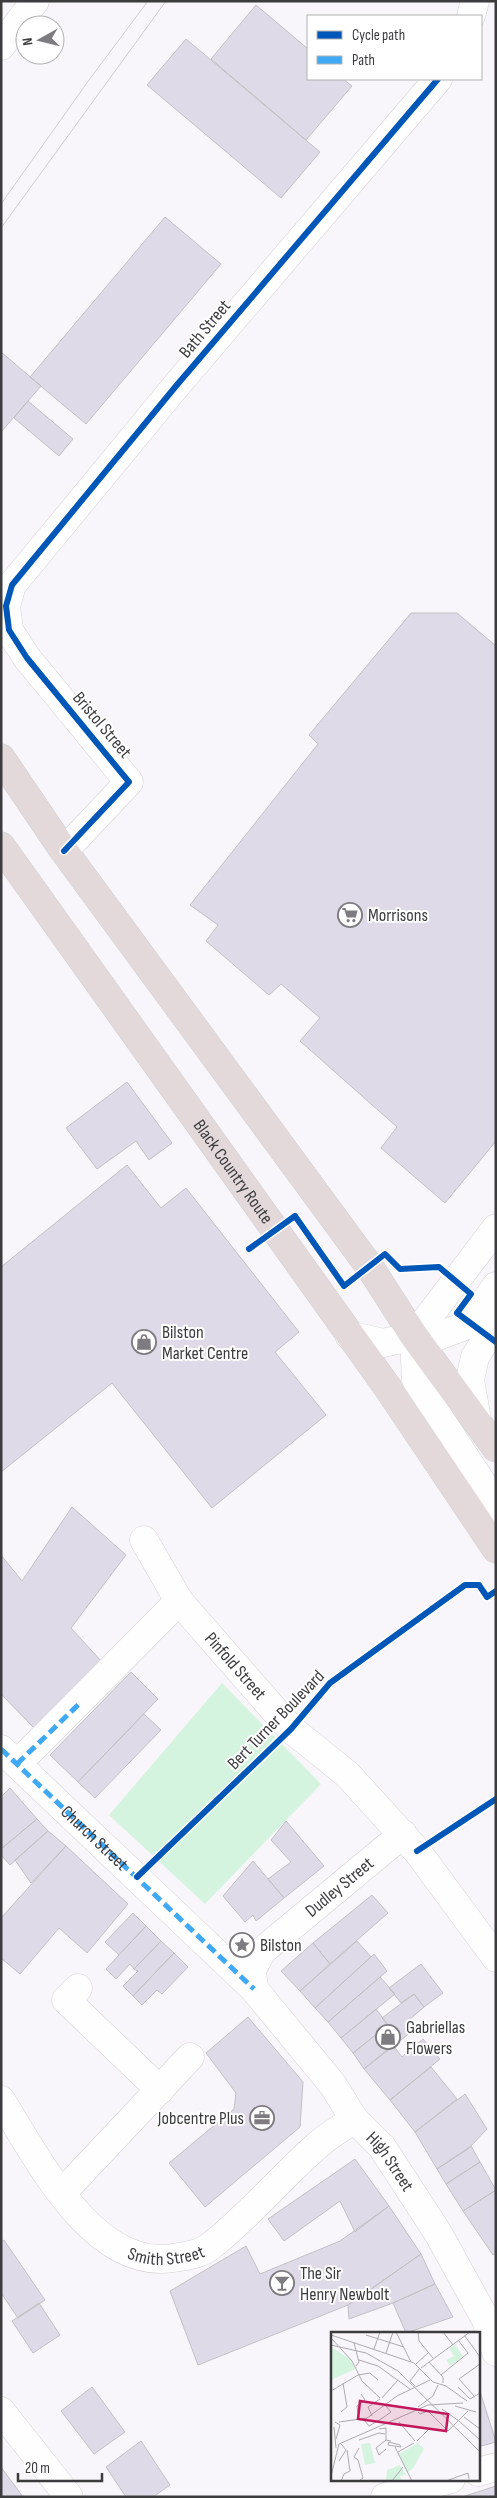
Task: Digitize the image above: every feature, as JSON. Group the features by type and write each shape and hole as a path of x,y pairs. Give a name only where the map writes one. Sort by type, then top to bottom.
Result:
{"highway":[{"path":"1,758 64,851 369,1266 414,1336 496,1448"},
{"name":"Black Country Route","path":"1,846 349,1336 388,1388 496,1549"}],"street":[{"path":"1,46 35,1"},
{"path":"472,15 475,1"},
{"name":"Bath Street","path":"6,606 12,585 182,379 437,80"},
{"name":"Bristol Street","path":"6,606 9,630 27,658 129,782 64,851"},
{"path":"496,1228 414,1336 416,1380 419,1387 490,1496 496,1527"},
{"path":"349,1336 383,1344 414,1336 436,1337 470,1324 496,1286"},
{"path":"477,1420 470,1380 476,1357 496,1323"},
{"name":"Pinfold Street","path":"144,1540 179,1601 291,1729 348,1775 418,1851 496,1958"},
{"path":"6,1753 79,1704 179,1601"},
{"name":"Church Street","path":"6,1753 254,1989"},
{"name":"Dudley Street","path":"254,1989 252,1970 262,1951 402,1834"},
{"path":"78,1988 66,2000 160,2090"},
{"name":"High Street","path":"254,1989 333,2085 354,2118 382,2147 491,2319 496,2352"},
{"path":"62,2193 190,2057"},
{"name":"Smith Street","path":"1,2100 53,2183 87,2222 109,2242 146,2258 166,2259 185,2256 211,2246 321,2143 354,2118"},
{"path":"1,2411 69,2497"},
{"path":"480,2472 496,2468"},
{"path":"385,2497 447,2480"}],"green space":[{"path":"222,1683 321,1784 205,1904 109,1815"}],"building":[{"path":"256,5 307,48 307,80 344,80 352,86 306,140 211,59"},
{"path":"186,39 320,152 281,198 147,85"},
{"path":"165,217 221,264 86,424 30,377"},
{"path":"1,352 41,386 1,432"},
{"path":"28,401 73,439 59,456 14,418"},
{"name":"Morrisons","path":"411,613 457,613 496,646 496,1141 445,1203 381,1148 397,1127 300,1041 320,1018 281,984 269,995 206,941 218,925 190,905 318,744 309,735"},
{"path":"127,1082 172,1143 149,1160 136,1141 97,1169 66,1128"},
{"name":"Bilston Market Centre","path":"127,1165 161,1208 186,1188 299,1332 275,1352 326,1415 212,1508 112,1383 1,1472 1,1267"},
{"path":"72,1507 126,1555 71,1628 102,1662 34,1728 1,1694 1,1555 22,1581"},
{"path":"131,1672 158,1699 78,1782 50,1755"},
{"path":"144,1714 161,1730 95,1798 78,1782"},
{"path":"10,1788 37,1819 1,1849 1,1797"},
{"path":"37,1819 48,1831 10,1865 1,1855 1,1849"},
{"path":"286,1821 324,1866 284,1898 268,1879 291,1862 271,1840"},
{"path":"48,1831 66,1846 31,1883 15,1860"},
{"path":"66,1846 128,1904 87,1953 59,1928 20,1974 1,1958 1,1918"},
{"path":"253,1861 284,1898 256,1921 253,1915 245,1922 223,1896"},
{"path":"372,1895 388,1913 330,1964 313,1943"},
{"path":"133,1913 146,1926 119,1955 105,1942"},
{"path":"146,1926 161,1941 134,1969 130,1964 116,1979 106,1969"},
{"path":"161,1941 174,1953 133,1996 123,1986 138,1971 134,1969"},
{"path":"357,1941 371,1957 315,2008 300,1991"},
{"path":"313,1943 330,1964 300,1991 281,1971"},
{"path":"174,1953 188,1967 162,1994 157,1990 142,2005 133,1996"},
{"path":"374,1954 387,1971 328,2022 315,2008"},
{"path":"421,1964 443,1993 424,2007 414,1994 401,2003 389,1988"},
{"path":"380,1977 395,1994 341,2038 328,2022"},
{"name":"Gabriellas Flowers","path":"414,1994 424,2007 409,2020 415,2029 364,2069 353,2053 388,2025 382,2018"},
{"path":"376,2009 388,2025 353,2053 341,2038"},
{"name":"Jobcentre Plus","path":"248,2017 303,2082 300,2127 205,2207 169,2163 234,2109 236,2093 206,2053"},
{"path":"423,2039 440,2059 390,2100 364,2069 393,2045 402,2057"},
{"path":"431,2067 457,2099 415,2132 390,2100"},
{"path":"465,2094 487,2129 468,2149 437,2169 415,2132"},
{"path":"471,2146 480,2162 446,2184 437,2169"},
{"path":"355,2159 389,2206 355,2232 340,2201 284,2241 268,2219"},
{"path":"480,2162 496,2190 463,2211 446,2184"},
{"path":"496,2190 496,2253 493,2255 463,2211"},
{"name":"The Sir Henry Newbolt","path":"389,2206 421,2254 348,2305 198,2365 170,2291 246,2246 260,2274 340,2241"},
{"path":"4,2240 45,2300 18,2318 1,2293 1,2242"},
{"path":"421,2254 435,2284 393,2303 349,2319 348,2305"},
{"path":"435,2284 453,2317 406,2332 393,2303"},
{"path":"39,2303 60,2335 33,2353 12,2321"},
{"path":"92,2387 125,2432 94,2454 61,2411"},
{"path":"480,2391 496,2442 480,2446"},
{"path":"141,2441 170,2485 153,2497 126,2497 106,2467"},
{"path":"1,2467 23,2497 1,2497"},
{"path":"496,2486 496,2497 462,2497"}],"tram line":[{"path":"1,204 148,1"},
{"path":"1,228 166,1"}],"marked path":[{"path":"17,1764 79,1704"},
{"path":"1,1749 254,1989"}],"cycle path":[{"path":"64,851 129,782 27,658 9,630 6,606 12,585 176,386 437,80"},
{"path":"249,1249 295,1216 344,1286 385,1254 400,1269 439,1267 471,1294 457,1313 496,1342"},
{"name":"Bert Turner Boulevard","path":"137,1877 291,1729 330,1683 465,1585 479,1585 487,1597 496,1591"},
{"path":"417,1851 496,1799"}],"place":[{"name":"Morrisons","path":"350,915"},
{"name":"Bilston Market Centre","path":"144,1342"},
{"name":"Bilston","path":"242,1945"},
{"name":"Gabriellas Flowers","path":"388,2037"},
{"name":"Jobcentre Plus","path":"262,2118"},
{"name":"The Sir Henry Newbolt","path":"282,2283"}]}
